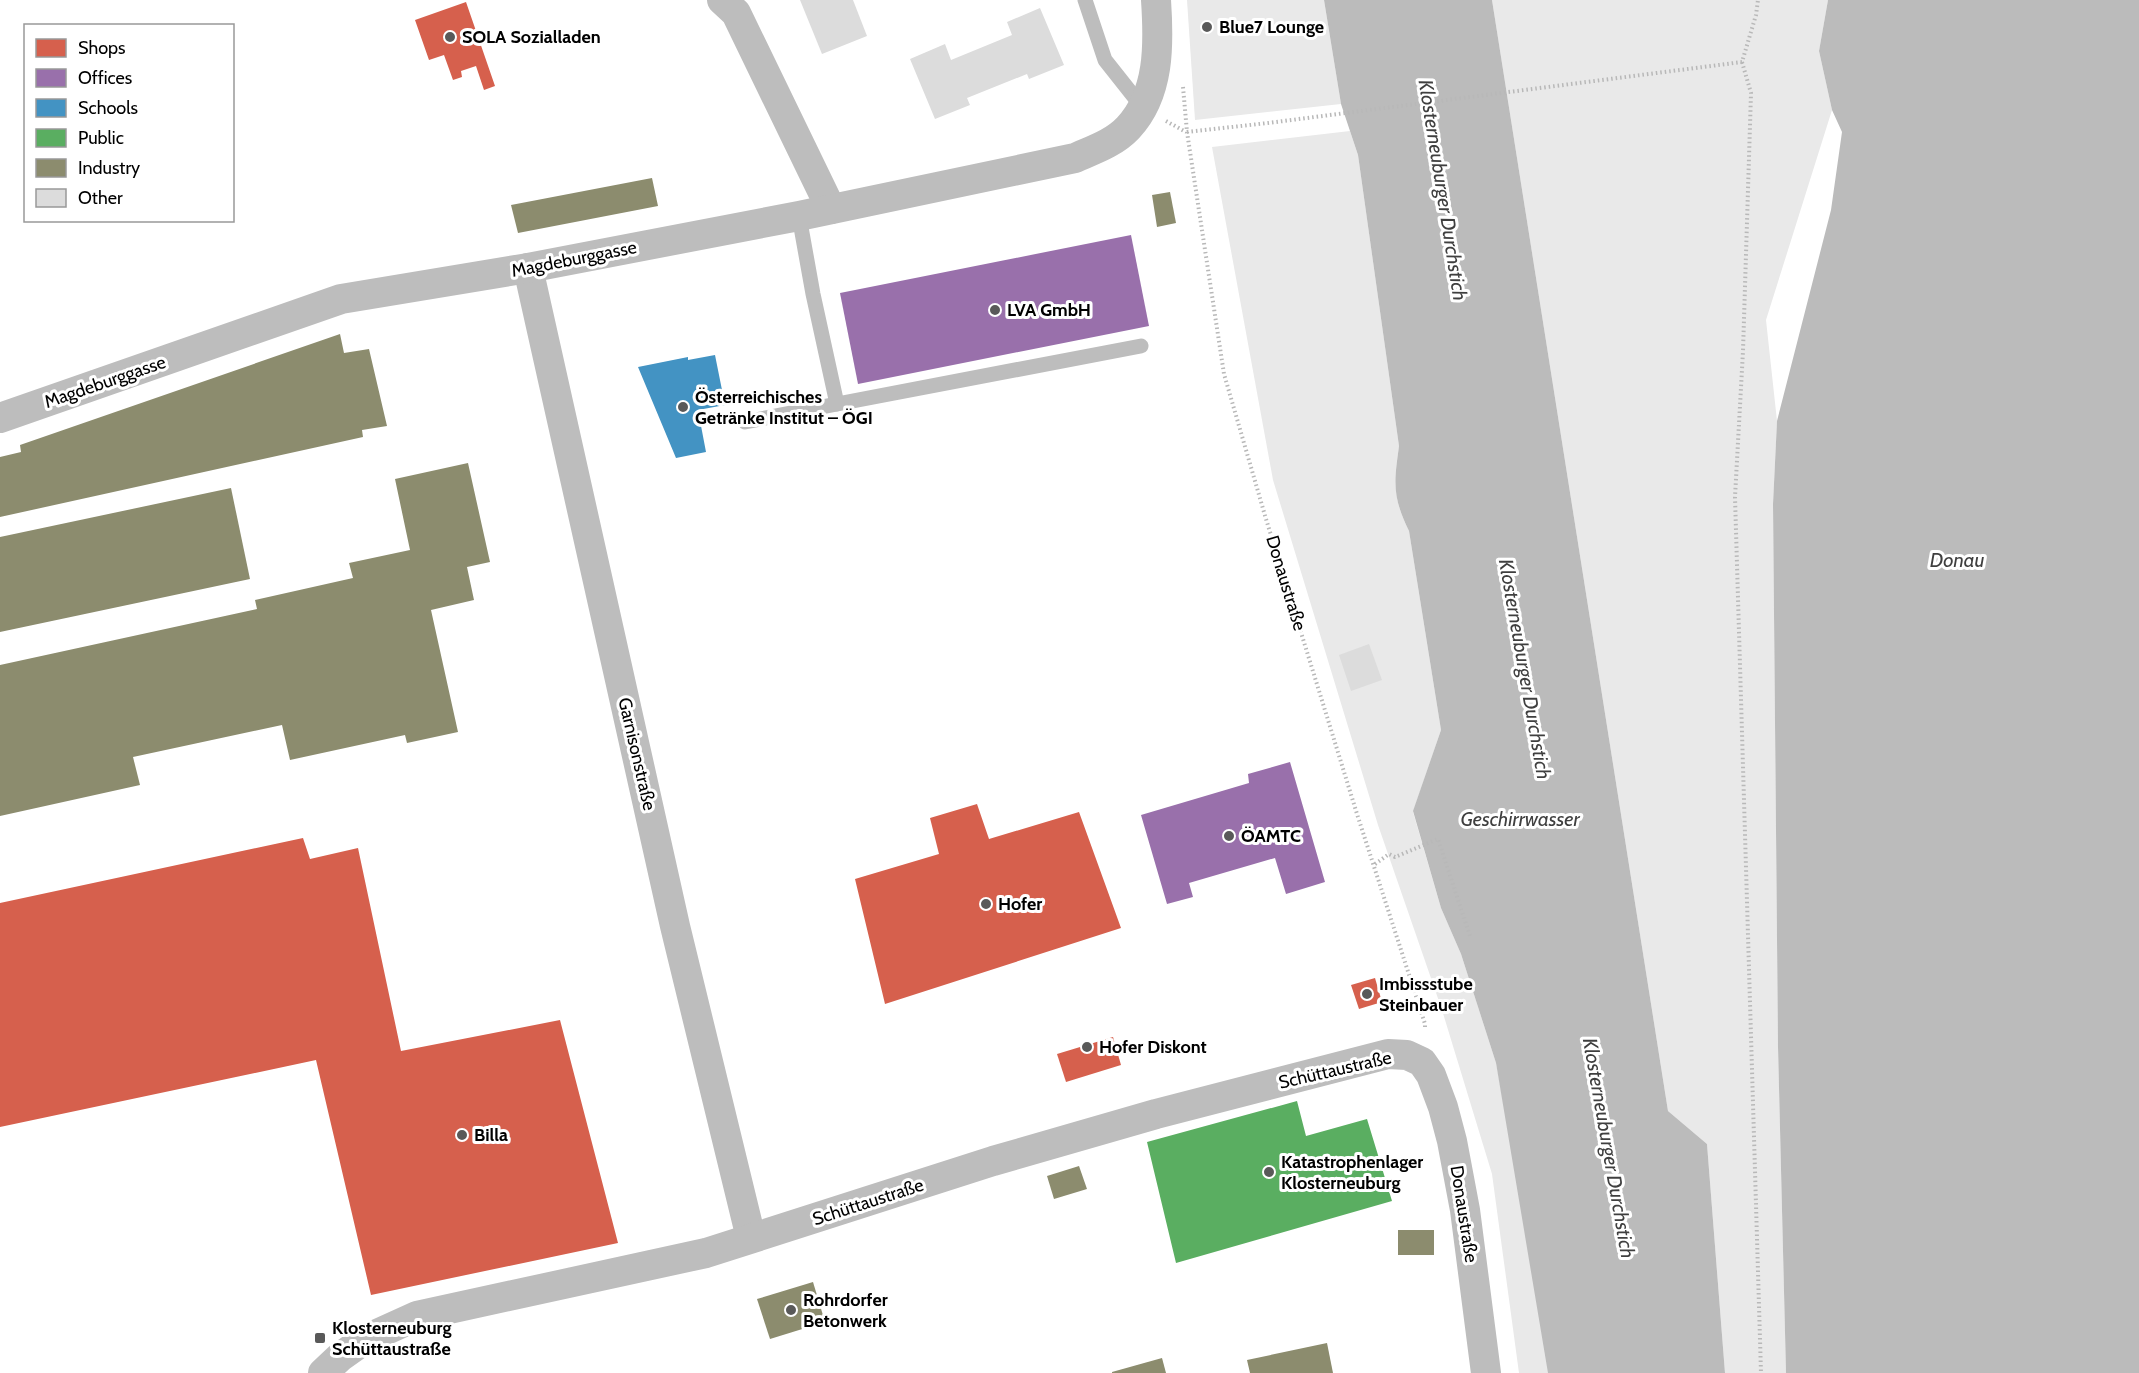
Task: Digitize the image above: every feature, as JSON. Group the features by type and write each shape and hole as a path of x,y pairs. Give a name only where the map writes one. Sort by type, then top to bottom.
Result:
{"street":[{"path":"722,0 736,13 831,209"},
{"path":"1143,108 1153,80 1158,49 1156,0"},
{"name":"Magdeburggasse","path":"0,418 341,299 528,268 799,216 1075,158 1101,147 1126,130 1143,108"},
{"name":"Garnisonstraße","path":"528,268 673,914 751,1238"},
{"name":"Schüttaustraße","path":"323,1373 340,1357 364,1340 417,1317 694,1256 993,1161 1156,1114 1388,1054 1407,1055 1422,1062"},
{"name":"Donaustraße","path":"1422,1062 1431,1074 1452,1141 1469,1232 1486,1373"}],"lane":[{"path":"1085,0 1105,60 1143,108"},
{"path":"799,216 837,404"},
{"path":"745,422 1141,346"}],"path":[{"path":"1758,0 1756,15 1742,62 1751,93 1743,351 1735,497 1761,1373"},
{"name":"Donaustraße","path":"1425,1024 1273,542 1224,374 1187,132 1742,62"},
{"path":"1375,864 1389,854 1395,857 1438,839 1470,936"}],"shaded area":[{"path":"1187,0 1324,0 1341,104 1195,120"},
{"path":"1492,0 1828,0 1819,51 1832,110 1766,320 1777,421 1773,504 1778,1047 1786,1373 1725,1373 1707,1144 1668,1111"},
{"path":"1350,131 1358,155 1399,446 1395,480 1397,499 1409,531 1441,730 1413,812 1441,908 1461,954 1496,1063 1554,1373 1519,1373 1492,1174 1442,1010 1378,825 1273,480 1212,147"}],"water":[{"name":"Geschirrwasser","path":"1324,0 1492,0 1668,1111 1707,1144 1725,1373 1548,1373 1496,1063 1461,954 1441,908 1413,811 1441,730 1409,531 1397,498 1395,480 1399,446 1358,155 1341,104"},
{"name":"Donau","path":"1828,0 2139,0 2139,1373 1786,1373 1778,1047 1773,504 1777,421 1831,210 1842,132 1832,110 1819,51"}],"building: Shops":[{"name":"SOLA Sozialladen","path":"466,2 495,86 484,90 476,66 461,71 462,77 453,80 444,55 429,60 415,20"},
{"name":"Hofer","path":"977,804 989,839 1079,812 1121,928 885,1004 855,879 939,854 930,818"},
{"path":"303,838 310,859 358,848 401,1051 560,1020 618,1243 371,1295 316,1060 0,1127 0,903"},
{"name":"Imbissstube Steinbauer","path":"1375,978 1382,1002 1359,1009 1351,985"},
{"path":"1113,1037 1121,1065 1066,1082 1057,1054"}],"building: Offices":[{"name":"LVA GmbH","path":"1131,235 1149,326 858,384 840,293"},
{"name":"ÖAMTC","path":"1290,762 1325,882 1286,894 1275,858 1189,883 1193,897 1167,904 1141,815 1249,783 1248,774"}],"building: Schools":[{"name":"Österreichisches Getränke Institut – ÖGI","path":"715,355 725,405 698,410 706,452 676,458 638,367 688,357 688,360"}],"building: Public":[{"name":"Katastrophenlager Klosterneuburg","path":"1297,1101 1306,1136 1367,1119 1392,1201 1176,1263 1147,1142"}],"building: Industry":[{"path":"652,178 658,206 518,233 511,205"},
{"path":"1170,192 1176,223 1157,227 1152,195"},
{"path":"340,334 344,353 369,349 387,426 362,430 363,437 0,517 0,457 21,452 20,445"},
{"path":"468,463 490,562 467,567 474,600 431,610 458,732 407,743 405,735 290,760 282,725 133,757 140,785 0,816 0,665 257,609 255,600 353,578 349,563 410,550 395,479"},
{"path":"231,488 250,579 0,632 0,537"},
{"path":"1079,1166 1087,1189 1054,1199 1047,1176"},
{"path":"1398,1230 1434,1230 1434,1255 1398,1255"},
{"name":"Rohrdorfer Betonwerk","path":"813,1282 825,1322 770,1339 757,1299"},
{"path":"1327,1343 1333,1373 1250,1373 1247,1360"},
{"path":"1162,1358 1166,1373 1112,1373 1112,1372"}],"building: Other":[{"path":"800,0 853,0 867,36 822,54"},
{"path":"1040,8 1064,65 1029,79 1027,74 967,98 970,105 935,119 910,59 945,44 951,60 1012,35 1007,22"},
{"path":"1369,644 1382,680 1351,691 1339,655"}],"place":[{"name":"Blue7 Lounge","path":"1207,27"},
{"name":"SOLA Sozialladen","path":"450,37"},
{"name":"LVA GmbH","path":"995,310"},
{"name":"Österreichisches Getränke Institut – ÖGI","path":"683,407"},
{"name":"ÖAMTC","path":"1229,836"},
{"name":"Hofer","path":"986,904"},
{"name":"Imbissstube Steinbauer","path":"1367,994"},
{"name":"Hofer Diskont","path":"1087,1047"},
{"name":"Billa","path":"462,1135"},
{"name":"Katastrophenlager Klosterneuburg","path":"1269,1172"},
{"name":"Rohrdorfer Betonwerk","path":"791,1310"},
{"name":"Klosterneuburg Schüttaustraße","path":"320,1338"}],"water label":[{"name":"Klosterneuburger Durchstich","path":"1443,190"},
{"name":"Klosterneuburger Durchstich","path":"1525,669"},
{"name":"Klosterneuburger Durchstich","path":"1609,1148"}]}
